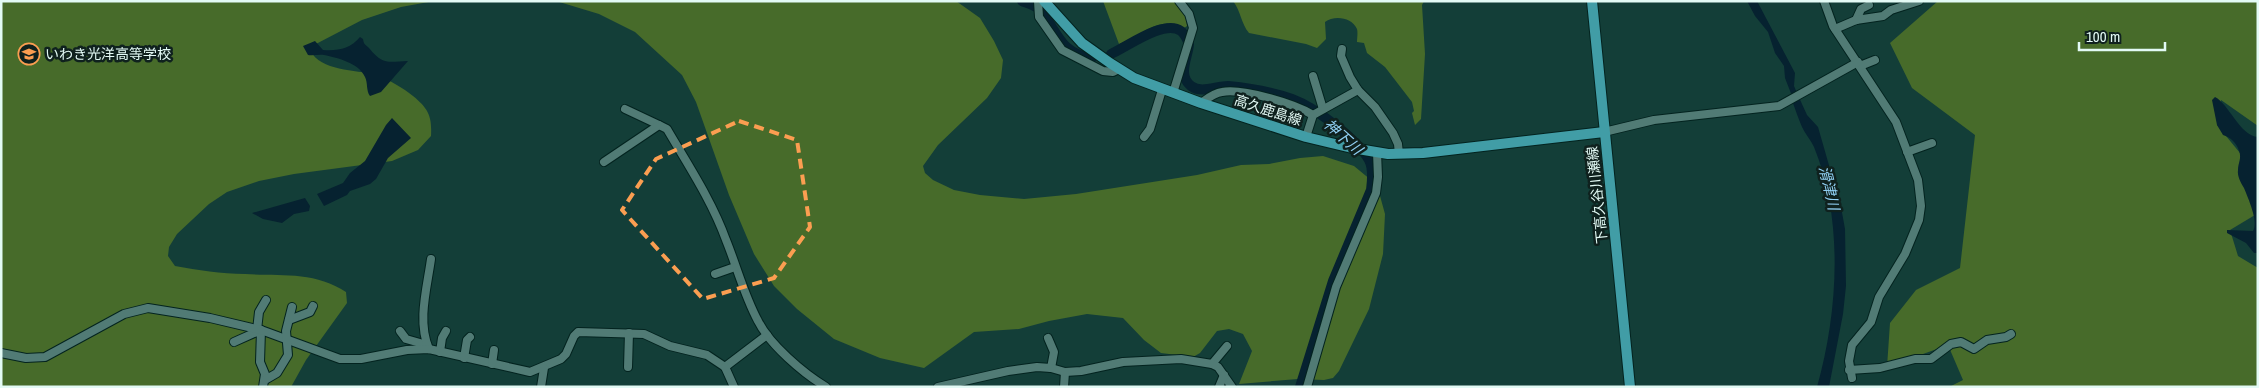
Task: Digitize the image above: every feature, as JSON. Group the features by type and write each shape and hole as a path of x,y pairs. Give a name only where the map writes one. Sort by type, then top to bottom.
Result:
{"main road":[{"name":"下高久谷川瀬線","path":"1592,1 1630,387"},
{"name":"高久鹿島線","path":"1039,5 1096,54 1114,66 1162,90 1306,137 1352,148 1399,154 1604,132"}],"street":[{"path":"1173,93 1193,28 1191,20 1179,1"},
{"path":"1824,1 1835,29 1896,122 1918,180 1921,206 1919,220 1905,254 1879,297 1871,322 1852,345 1849,370 1852,378"},
{"path":"1886,1 1891,10"},
{"path":"1835,29 1856,20 1883,16 1891,10 1919,1"},
{"path":"1039,5 1062,50 1103,71 1113,72 1114,66"},
{"path":"1856,20 1861,9 1869,5"},
{"path":"1342,49 1341,56 1358,90 1375,106 1393,133 1398,144 1399,154"},
{"path":"1604,132 1654,120 1773,108 1787,103 1859,64 1874,60"},
{"path":"1306,137 1317,113 1313,76"},
{"path":"1144,137 1150,129 1162,90"},
{"path":"1317,113 1358,90"},
{"path":"1201,103 1212,95 1230,91 1291,103 1317,113"},
{"path":"625,109 667,129 702,190 726,239 751,307 767,335 815,380 826,387"},
{"path":"604,162 659,125"},
{"path":"1908,152 1932,143"},
{"path":"1306,387 1336,287 1376,193 1378,177 1373,152"},
{"path":"428,347 423,323 431,259"},
{"path":"715,274 735,267"},
{"path":"264,383 265,374 260,362 259,312 266,300"},
{"path":"289,320 310,312 313,306"},
{"path":"1,353 26,358 45,357 124,314 148,308 210,318 259,330 340,359 353,360 428,347"},
{"path":"264,383 277,373 288,355 286,339 292,308"},
{"path":"234,342 259,330"},
{"path":"400,331 406,339 440,352 530,372 544,368 566,354 574,336 578,332 644,334 670,346 706,355 726,367 734,387"},
{"path":"440,352 442,338 446,331"},
{"path":"628,367 629,333"},
{"path":"1849,370 1880,368 1915,359 1931,359 1951,344 1961,342 1973,350 1992,338 2006,337 2011,334"},
{"path":"726,367 767,335"},
{"path":"464,358 467,340 470,337"},
{"path":"1048,338 1054,352 1051,368"},
{"path":"1212,364 1227,346"},
{"path":"492,364 494,350"},
{"path":"938,387 1008,371 1051,368 1065,372 1081,371 1123,362 1181,359 1212,364 1232,387"},
{"path":"541,387 544,368"},
{"path":"1064,387 1065,372"},
{"path":"1219,387 1224,376"}],"highlighted area":[{"path":"739,121 797,140 810,227 774,278 703,299 622,210 656,159"}],"green space":[{"path":"1,1 434,1 401,7 362,20 314,45 310,50 315,57 330,66 376,75 401,87 418,101 426,109 430,118 431,136 418,150 392,161 294,174 259,181 227,192 209,204 177,234 169,247 168,256 175,266 227,273 297,276 322,281 346,292 347,303 306,360 291,387 1,387"},
{"path":"556,1 956,1 980,18 994,41 1003,60 1001,78 987,98 938,145 923,166 925,173 933,180 954,190 980,195 1024,199 1076,194 1197,175 1241,165 1269,164 1323,156 1354,166 1377,185 1385,214 1383,254 1369,309 1339,371 1333,378 1324,380 1298,379 1239,384 1252,351 1243,334 1229,329 1217,331 1200,353 1193,357 1161,353 1144,340 1123,318 1087,314 1019,329 974,332 924,368 880,358 834,339 797,309 774,286 754,254 729,195 696,102 682,75 635,32 599,14"},
{"path":"1103,1 1174,1 1186,16 1187,26 1184,28 1174,24 1158,25 1119,44"},
{"path":"1233,1 1424,1 1422,5 1425,54 1421,119 1415,125 1412,102 1385,67 1367,53 1364,43 1357,42 1357,29 1351,22 1342,18 1333,18 1325,22 1326,39 1317,48 1306,44 1249,33"},
{"path":"1938,1 2258,1 2258,126 2221,100 2217,125 2240,153 2255,215 2230,230 2238,256 2258,268 2258,387 1949,387 1963,380 1948,345 1887,367 1890,323 1916,290 1960,268 1975,135 1912,88 1890,43"}],"water":[{"name":"滑津川","path":"1747,1 1757,1 1795,73 1794,86 1807,115 1818,127 1841,207 1845,229 1846,286 1843,314 1829,387 1817,387 1830,329 1835,267 1834,236 1824,175 1814,147 1802,127 1791,98 1792,96 1785,78 1784,66 1775,53 1768,32 1755,16"},
{"path":"360,37 382,60 390,62 408,61 381,92 370,96 365,77 358,68 335,58 322,55 308,55 303,46 315,41 323,50 334,50 348,47"},
{"path":"2215,97 2225,106 2240,126 2258,137 2257,253 2254,253 2246,243 2227,233 2227,230 2253,231 2255,222 2238,175 2240,156 2237,145 2223,135 2217,125 2212,100"},
{"path":"392,118 411,138 388,158 376,179 370,184 350,191 347,195 324,206 317,194 343,183 350,173 365,161"},
{"path":"305,198 310,206 309,211 294,214 282,223 263,219 252,213"}],"waterway":[{"name":"神下川","path":"1022,1 1039,9 1065,46 1072,51 1092,58"},
{"name":"神下川","path":"1111,54 1146,35 1174,28 1185,35 1189,44 1184,72 1187,82 1191,86 1204,90 1223,86 1252,89 1269,92 1302,103 1345,133 1369,160 1372,171 1371,190 1333,281 1300,387"}],"place":[{"name":"いわき光洋高等学校","path":"29,54"}]}
